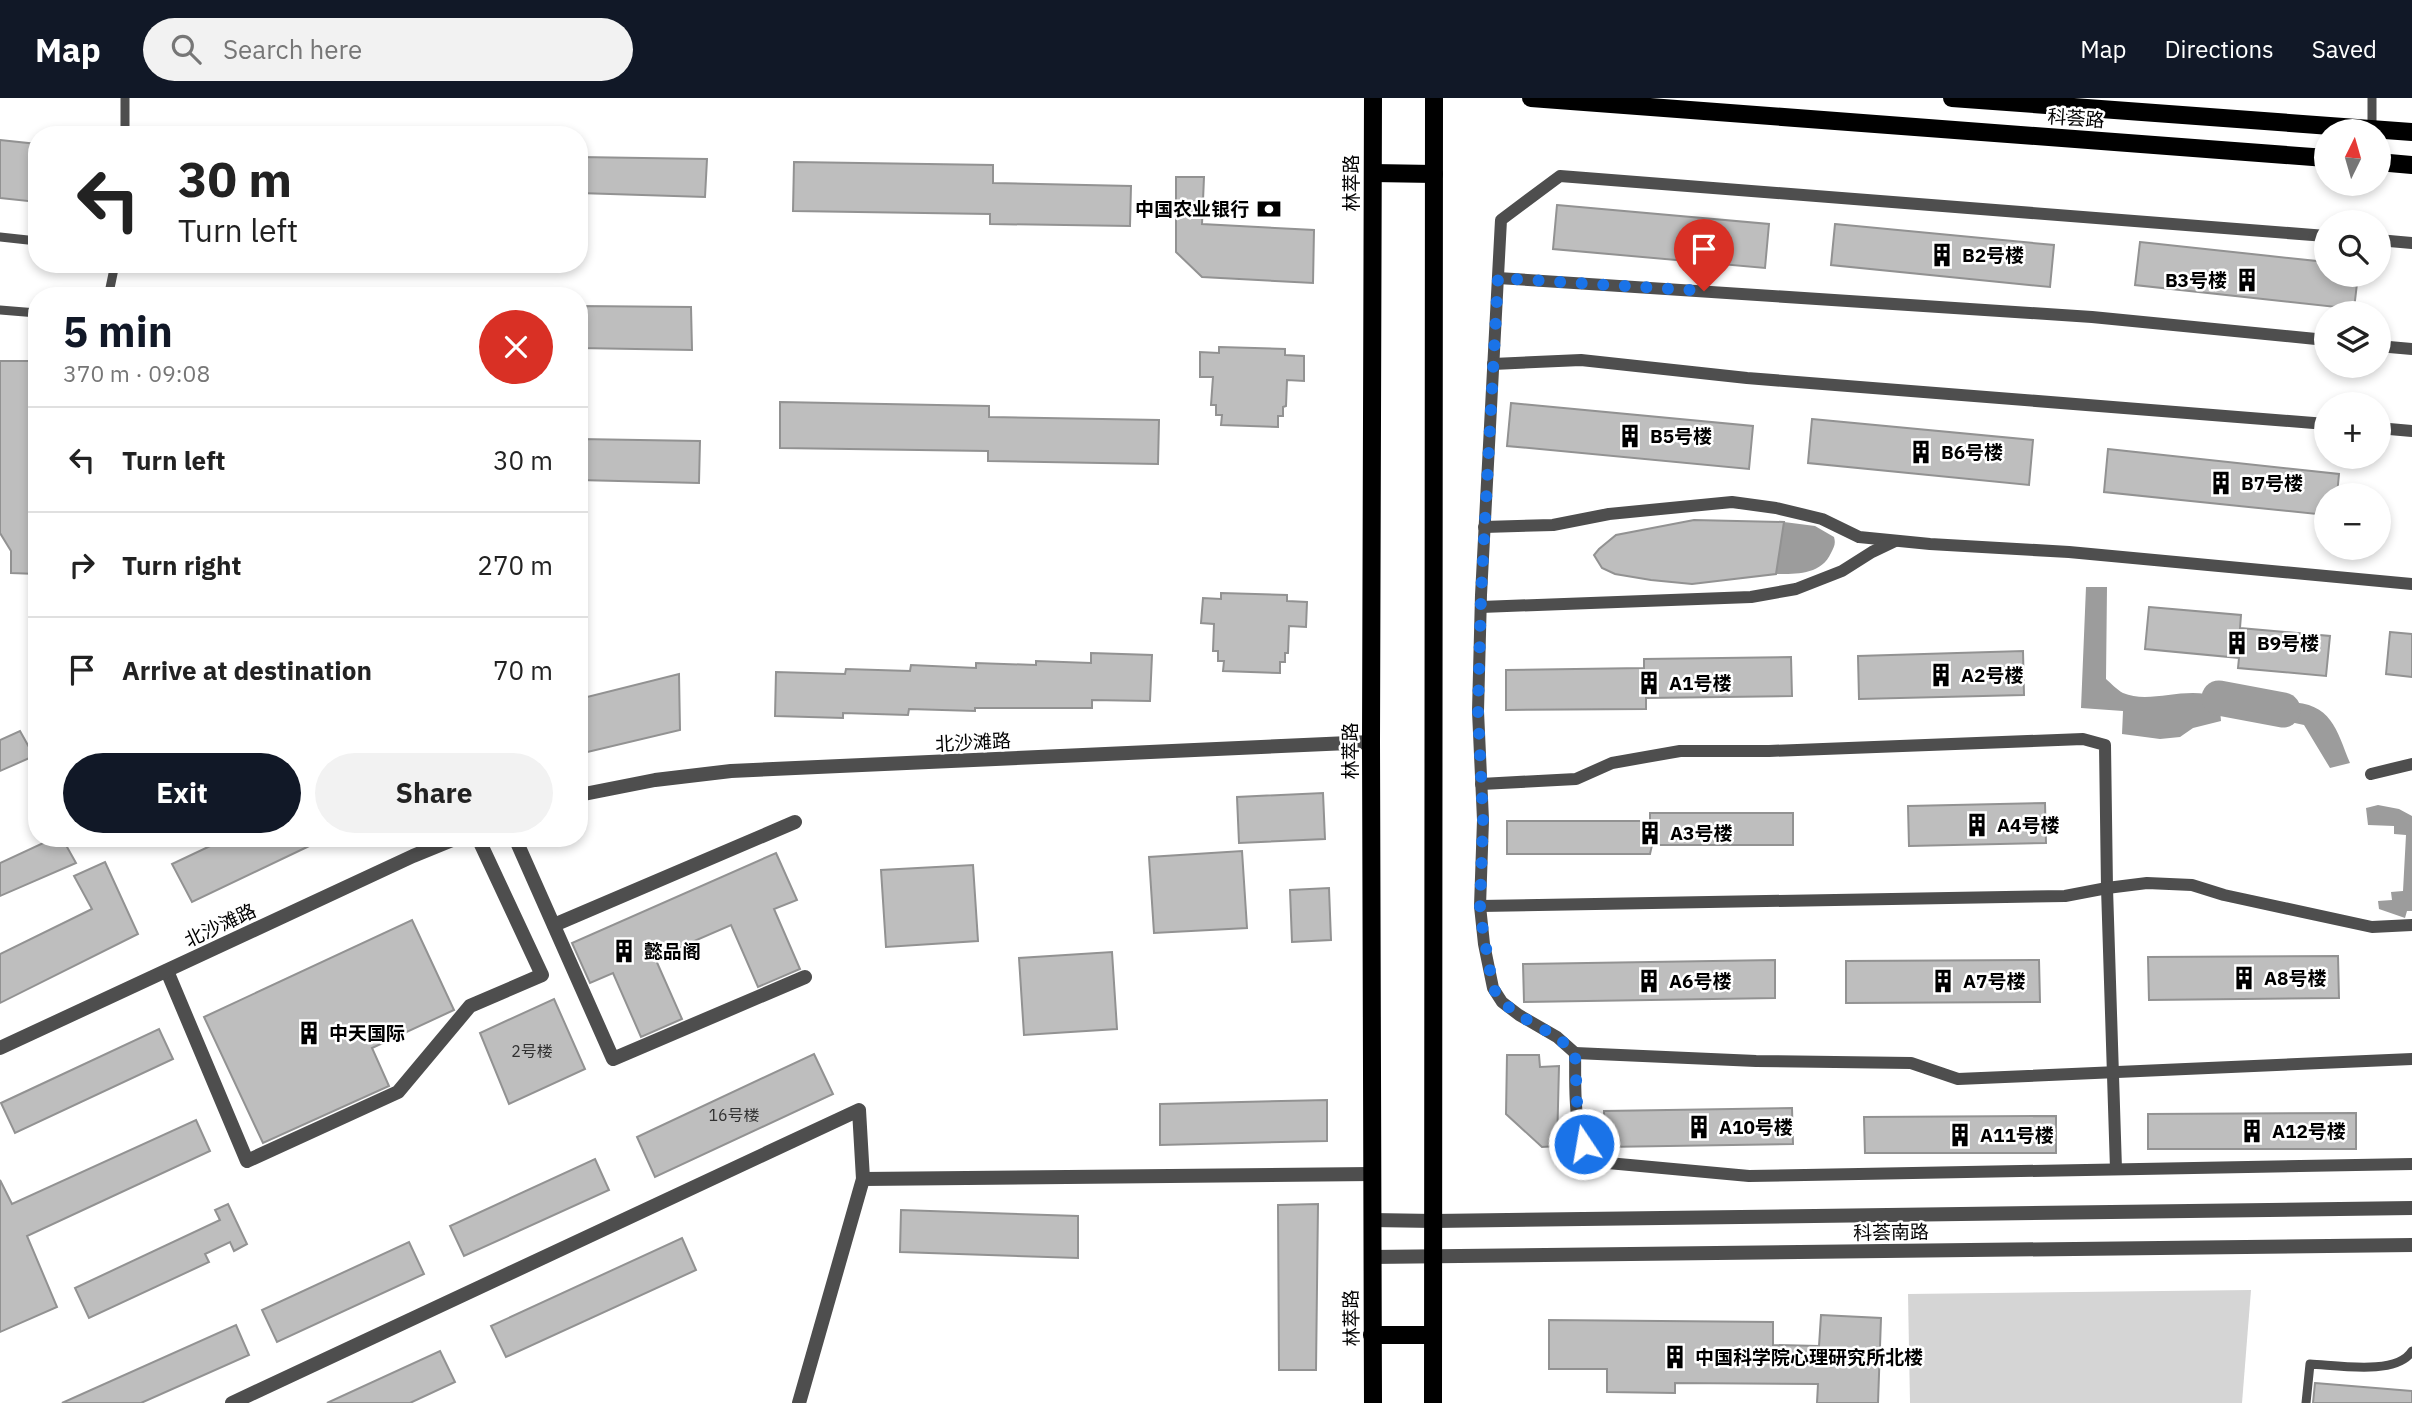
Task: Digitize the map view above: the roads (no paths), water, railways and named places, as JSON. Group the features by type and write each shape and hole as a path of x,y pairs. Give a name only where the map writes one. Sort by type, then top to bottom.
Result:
{"main road":[{"name":"林萃路","path":"1373,98 1373,1403"},
{"path":"1433,1403 1434,98"},
{"name":"科荟路","path":"1531,98 2314,157"},
{"name":"科荟路","path":"1952,98 2314,125"},
{"name":"科荟路","path":"2391,130 2412,132"},
{"path":"2391,163 2412,165"},
{"path":"1373,173 1434,174"},
{"path":"1372,1335 1433,1335"}],"street":[{"path":"2314,235 1560,176 1501,220 1484,527 1478,711 1483,820 1480,906 1484,944 1493,988 1498,995 1511,1009 1557,1037 1575,1053 1756,1061 1911,1063 1958,1079 2412,1059"},
{"path":"2391,241 2412,243"},
{"path":"1498,278 2092,317 2314,339"},
{"path":"2391,347 2412,349"},
{"path":"1493,364 1581,360 1747,378 2314,423"},
{"path":"2391,429 2412,431"},
{"path":"1484,527 1553,525 1609,514 1732,502 1776,508 1822,519 1859,537 2069,552 2412,584"},
{"path":"1481,607 1751,597 1797,589 1842,571 1872,552 1897,541"},
{"path":"1481,784 1576,779 1612,763 1680,751 1769,751 2083,740 2105,746 2116,1169"},
{"name":"北沙滩路","path":"588,793 656,780 731,771 1371,742"},
{"path":"2371,774 2412,764"},
{"path":"554,925 795,822"},
{"name":"北沙滩路","path":"0,1048 435,847"},
{"path":"167,971 247,1161 398,1091 470,1006 542,975 482,847"},
{"path":"519,847 614,1059 805,977"},
{"path":"1480,906 2065,897 2147,883 2192,885 2224,895 2372,927 2412,925"},
{"path":"1575,1053 1578,1125 1584,1144 1594,1156 1608,1163 1749,1176 2412,1164"},
{"path":"232,1403 859,1110 863,1179 799,1403"},
{"path":"863,1179 1372,1174"},
{"name":"科荟南路","path":"1372,1220 2412,1208"},
{"name":"科荟南路","path":"1371,1256 2412,1245"}],"lane":[{"path":"125,98 125,126"},
{"path":"2372,98 2372,119"},
{"path":"0,237 28,240"},
{"path":"0,310 28,312"},
{"path":"2306,1403 2310,1364 2388,1367 2408,1358 2412,1351"}],"waterway":[{"path":"2219,698 2283,710"}],"place":[{"name":"中国农业银行","path":"1269,209"},
{"name":"B2号楼","path":"1942,255"},
{"name":"B3号楼","path":"2247,280"},
{"name":"B5号楼","path":"1630,436"},
{"name":"B6号楼","path":"1921,452"},
{"name":"B7号楼","path":"2221,483"},
{"name":"B9号楼","path":"2237,643"},
{"name":"A2号楼","path":"1941,675"},
{"name":"A1号楼","path":"1649,683"},
{"name":"A4号楼","path":"1977,825"},
{"name":"A3号楼","path":"1650,833"},
{"name":"懿品阁","path":"624,951"},
{"name":"A8号楼","path":"2244,978"},
{"name":"A6号楼","path":"1649,981"},
{"name":"A7号楼","path":"1943,981"},
{"name":"中天国际","path":"309,1033"},
{"name":"A10号楼","path":"1699,1127"},
{"name":"A12号楼","path":"2252,1131"},
{"name":"A11号楼","path":"1960,1135"},
{"name":"中国科学院心理研究所北楼","path":"1675,1357"}]}
